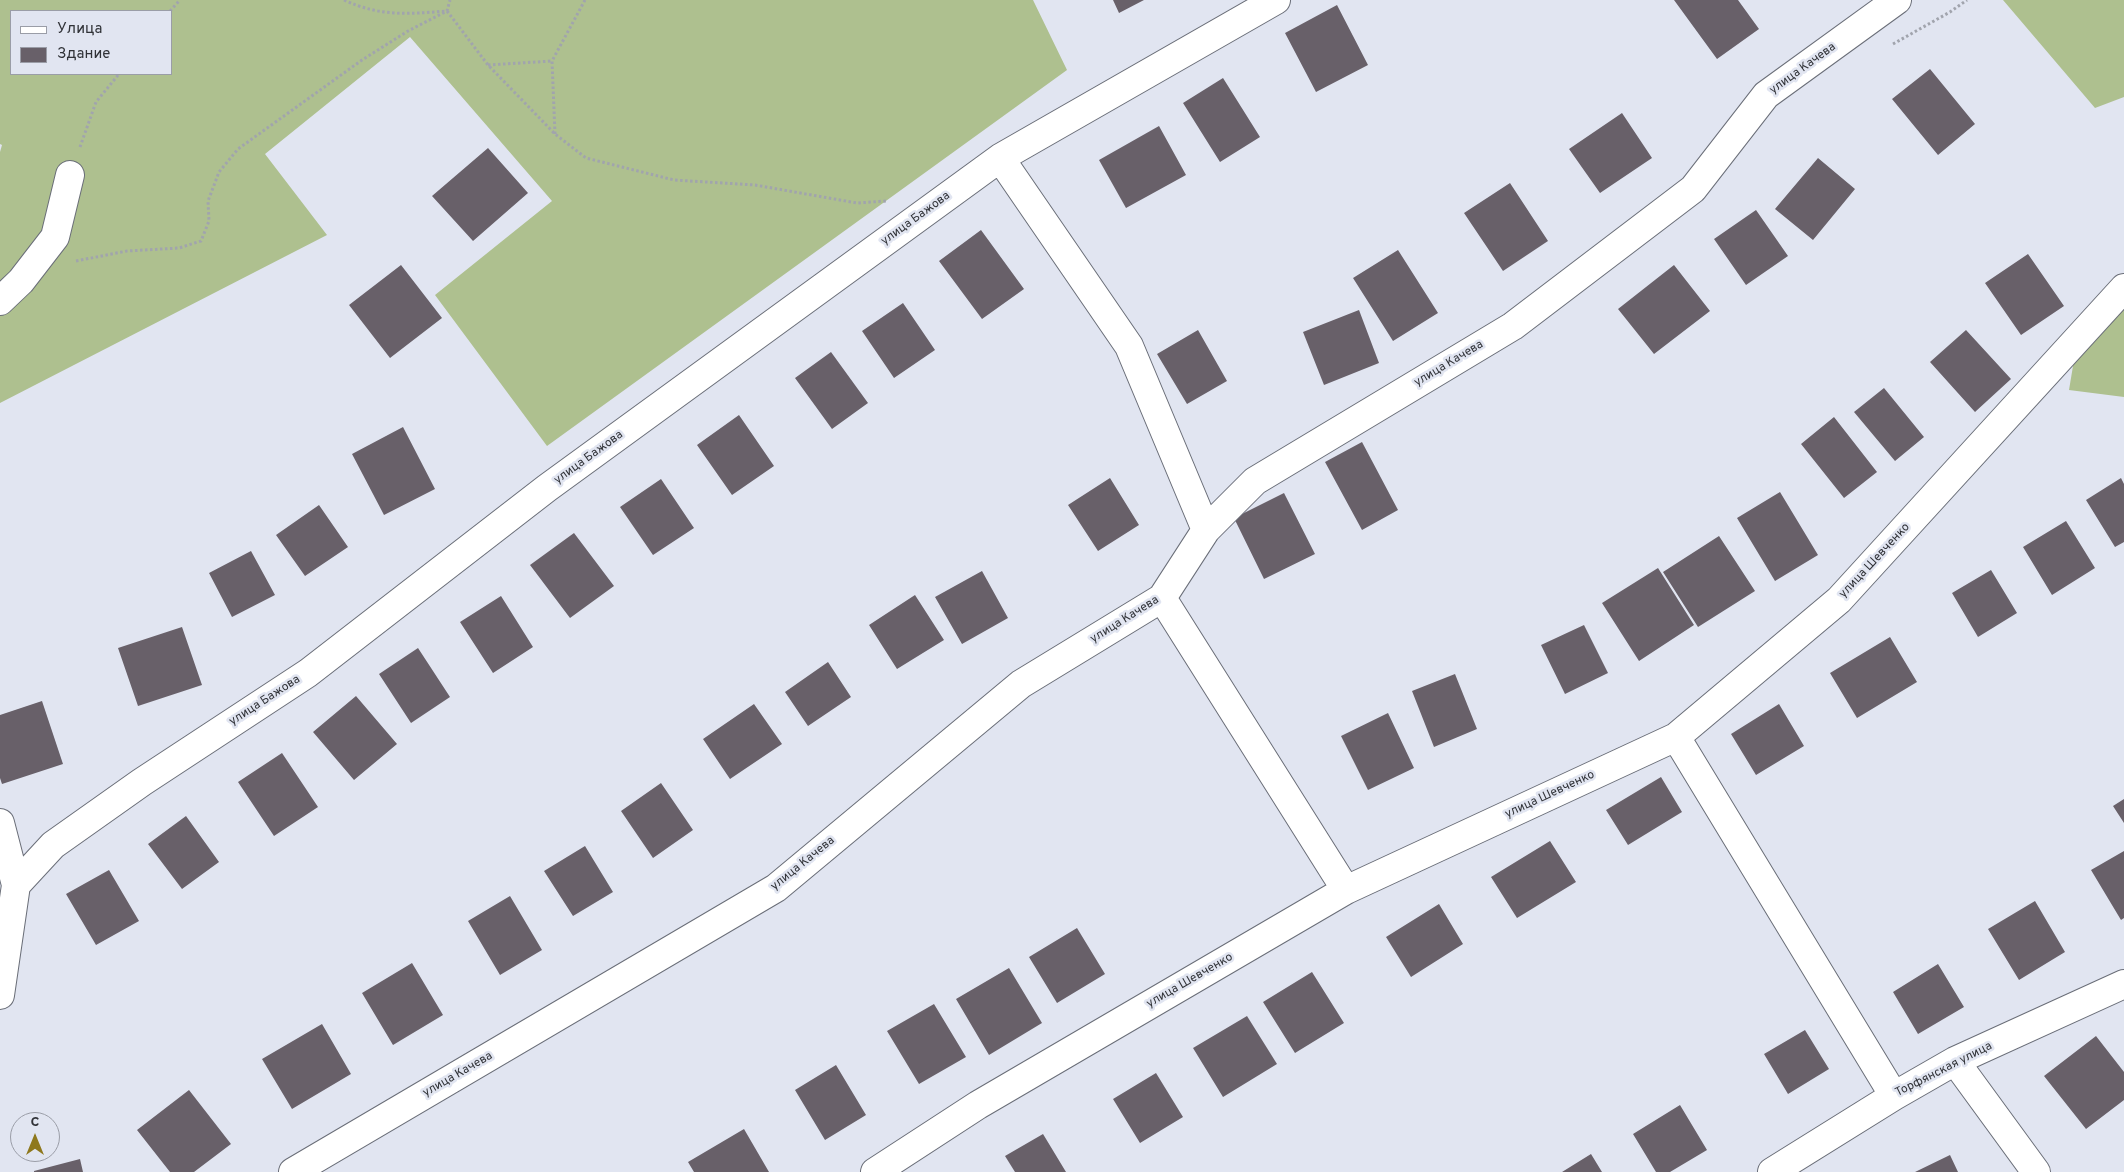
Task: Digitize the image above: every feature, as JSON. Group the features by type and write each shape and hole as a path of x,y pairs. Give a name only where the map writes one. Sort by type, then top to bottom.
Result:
{"street":[{"name":"улица Бажова","path":"16,885 53,845 142,782 308,673 547,488 1000,158 1276,0"},
{"name":"улица Качева","path":"293,1172 776,888 1022,684 1162,598 1206,530 1255,481 1513,326 1693,189 1766,95 1896,0"},
{"path":"1000,158 1129,346 1206,530"},
{"path":"0,301 21,281 55,237 70,175"},
{"name":"улица Шевченко","path":"875,1172 978,1105 1346,890 1676,737 1839,600 2124,288"},
{"path":"1162,598 1346,890"},
{"path":"1676,737 1894,1096"},
{"path":"0,822 16,885 0,995"},
{"name":"Торфянская улица","path":"1772,1172 1894,1096 1955,1062 2124,984"},
{"path":"1955,1062 2036,1172"}],"path":[{"path":"171,10 180,0"},
{"path":"344,0 362,8 400,15 447,11"},
{"path":"74,261 127,251 179,248 201,241 209,221 208,201 219,172 238,149 362,60 408,31 447,11 450,0"},
{"path":"555,134 552,61 585,0"},
{"path":"447,11 488,65 555,134 586,158 674,180 755,185 856,202 893,200"},
{"path":"488,65 552,61"},
{"path":"70,175 96,102 118,75"}],"green space":[{"path":"0,0 1033,0 1067,70 547,446 435,295 552,201 410,37 265,154 327,235 0,403 0,152 2,145 0,144"},
{"path":"2003,0 2124,0 2124,97 2095,108"},
{"path":"2124,305 2124,397 2069,390 2075,354"}],"building":[{"path":"1113,0 1144,0 1119,13"},
{"path":"1674,0 1738,0 1759,29 1717,59"},
{"path":"1337,5 1368,65 1316,92 1285,33"},
{"path":"1930,69 1975,124 1938,155 1892,99"},
{"path":"1223,78 1260,137 1220,162 1183,103"},
{"path":"1622,113 1652,158 1600,193 1569,149"},
{"path":"1159,126 1186,175 1126,208 1099,160"},
{"path":"488,148 528,193 473,241 432,196"},
{"path":"1818,158 1855,189 1813,240 1775,209"},
{"path":"1510,183 1548,241 1503,271 1464,213"},
{"path":"1756,210 1788,256 1746,285 1714,239"},
{"path":"981,230 1024,289 982,319 939,261"},
{"path":"1398,250 1438,313 1393,341 1353,278"},
{"path":"2028,254 2064,306 2021,335 1985,283"},
{"path":"401,265 442,318 390,358 349,305"},
{"path":"1674,265 1710,311 1654,354 1618,309"},
{"path":"903,303 935,350 894,378 862,331"},
{"path":"1359,310 1379,363 1324,385 1303,332"},
{"path":"1198,330 1227,381 1187,404 1157,354"},
{"path":"1966,330 2011,379 1975,412 1930,362"},
{"path":"831,352 868,403 832,429 795,378"},
{"path":"1884,388 1924,437 1895,461 1854,412"},
{"path":"739,415 774,466 732,495 697,445"},
{"path":"1834,417 1877,472 1844,498 1801,444"},
{"path":"403,427 435,489 384,515 352,454"},
{"path":"1362,442 1398,510 1362,530 1325,462"},
{"path":"1110,478 1139,525 1098,551 1068,505"},
{"path":"2121,478 2124,484 2124,542 2115,547 2086,500"},
{"path":"661,479 694,528 653,555 620,507"},
{"path":"1780,492 1818,555 1775,581 1737,518"},
{"path":"1284,493 1315,554 1264,579 1234,518"},
{"path":"319,505 348,547 305,576 276,535"},
{"path":"2066,521 2095,568 2052,595 2023,547"},
{"path":"574,533 614,586 570,618 530,565"},
{"path":"1719,536 1755,591 1698,627 1663,572"},
{"path":"251,551 275,595 232,617 209,573"},
{"path":"1658,568 1694,625 1639,661 1602,603"},
{"path":"1991,570 2017,613 1978,637 1952,593"},
{"path":"982,571 1008,618 962,644 935,597"},
{"path":"915,595 944,640 897,669 869,625"},
{"path":"501,596 533,647 493,673 460,622"},
{"path":"1584,625 1608,673 1565,694 1541,645"},
{"path":"182,627 202,685 138,706 118,648"},
{"path":"1890,637 1917,682 1857,718 1830,673"},
{"path":"418,648 450,697 411,723 379,674"},
{"path":"828,662 851,697 808,726 785,692"},
{"path":"1455,674 1477,729 1434,747 1412,691"},
{"path":"356,696 397,744 354,780 313,732"},
{"path":"42,701 63,764 2,784 0,778 0,715"},
{"path":"754,704 782,744 730,779 703,739"},
{"path":"1779,704 1804,746 1756,775 1731,734"},
{"path":"1388,713 1414,768 1368,790 1341,736"},
{"path":"282,753 318,807 274,836 238,782"},
{"path":"1661,777 1682,812 1628,845 1606,810"},
{"path":"661,783 693,830 653,858 621,811"},
{"path":"2124,799 2124,823 2113,806"},
{"path":"186,816 219,862 182,889 148,844"},
{"path":"1550,841 1576,882 1517,918 1491,877"},
{"path":"585,846 613,892 573,916 544,871"},
{"path":"2124,851 2124,918 2121,920 2091,870"},
{"path":"109,870 139,921 96,945 66,894"},
{"path":"510,896 542,950 500,975 468,921"},
{"path":"2035,901 2065,952 2019,980 1988,929"},
{"path":"1439,904 1463,944 1411,977 1386,937"},
{"path":"1077,928 1105,974 1057,1003 1029,957"},
{"path":"412,963 443,1015 393,1045 362,993"},
{"path":"1938,964 1964,1007 1918,1034 1893,992"},
{"path":"1009,968 1042,1023 989,1055 956,999"},
{"path":"1312,972 1344,1023 1295,1053 1263,1002"},
{"path":"934,1004 966,1057 919,1084 887,1031"},
{"path":"1247,1016 1277,1064 1223,1097 1193,1048"},
{"path":"322,1024 351,1074 292,1109 262,1059"},
{"path":"1805,1030 1829,1069 1788,1094 1764,1054"},
{"path":"2096,1036 2124,1072 2124,1100 2086,1129 2044,1076"},
{"path":"836,1065 866,1115 825,1140 795,1090"},
{"path":"1156,1073 1183,1117 1140,1143 1113,1099"},
{"path":"189,1090 231,1144 194,1172 170,1172 137,1130"},
{"path":"1680,1105 1707,1150 1670,1172 1656,1172 1633,1134"},
{"path":"744,1129 769,1172 694,1172 688,1162"},
{"path":"1043,1134 1066,1172 1015,1172 1005,1156"},
{"path":"1591,1154 1602,1172 1562,1172"},
{"path":"1950,1155 1958,1172 1915,1172"},
{"path":"80,1159 83,1172 34,1172 34,1171"}]}
